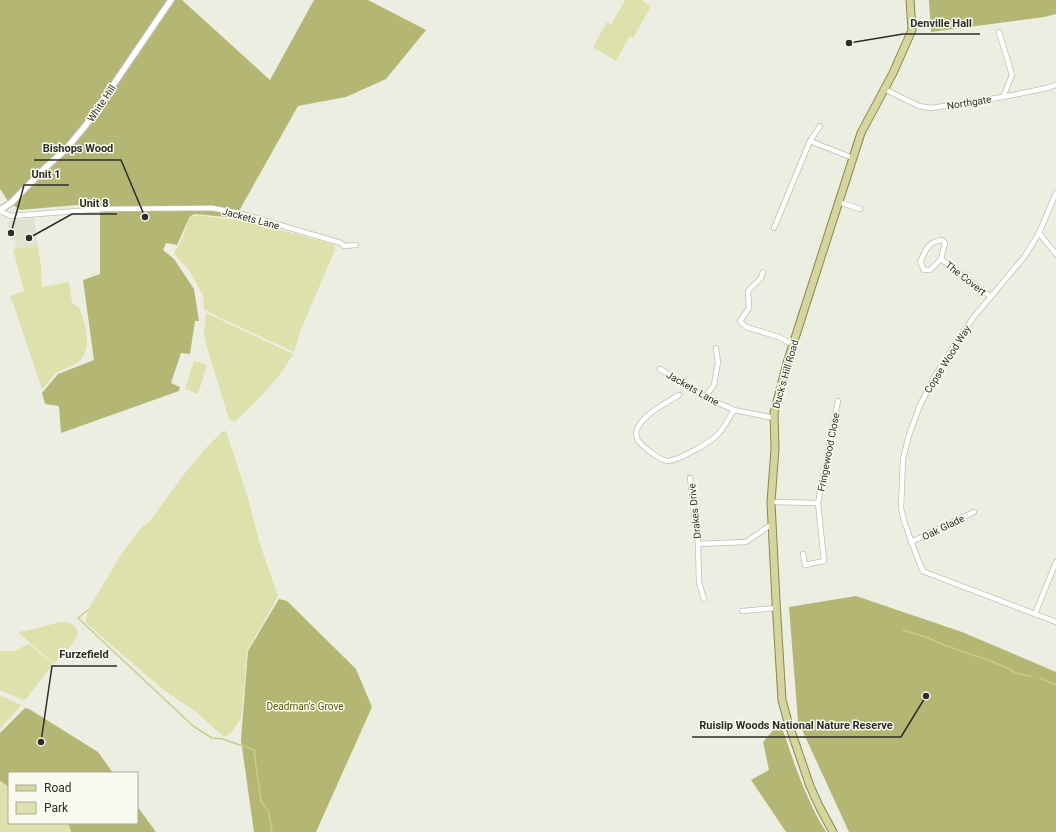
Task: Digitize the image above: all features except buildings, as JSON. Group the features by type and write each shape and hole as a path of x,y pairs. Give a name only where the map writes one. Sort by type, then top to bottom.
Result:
{"main road":[{"name":"Duck's Hill Road","path":"833,832 810,786 782,700 771,502 775,449 774,414 786,363 861,133 904,50 912,30 910,0"}],"street":[{"name":"White Hill","path":"0,211 12,202 66,149 86,125 171,0"},
{"path":"998,32 1012,75 1004,97"},
{"name":"Northgate","path":"884,89 919,106 931,108 1004,97 1056,85"},
{"path":"774,228 810,141 820,126"},
{"path":"810,141 853,158"},
{"name":"Copse Wood Way","path":"1056,193 1039,233 1025,256 970,323 935,376 920,405 909,435 903,459 901,508 911,542 923,571 1056,622"},
{"path":"839,202 860,209"},
{"name":"Jackets Lane","path":"0,211 11,216 104,209 212,208 239,213 341,243 344,246 356,245"},
{"path":"1039,233 1056,254"},
{"name":"The Covert","path":"942,240 945,243 940,259 930,270 924,270 920,262 928,245 935,241 942,240"},
{"name":"The Covert","path":"940,259 991,297"},
{"path":"763,272 762,278 748,291 749,308 740,320 746,327 779,337 793,344"},
{"path":"705,397 714,385 718,362 716,348"},
{"name":"Jackets Lane","path":"660,369 705,397 734,410 774,418"},
{"path":"679,395 651,412 640,423 636,434 640,443 660,459 668,461 679,458 707,444 718,434 734,410"},
{"name":"Fringewood Close","path":"804,554 805,565 824,561 818,503 838,401"},
{"name":"Drakes Drive","path":"690,478 698,544 699,583 704,599"},
{"name":"Fringewood Close","path":"771,502 818,503"},
{"name":"Oak Glade","path":"911,542 974,512"},
{"name":"Drakes Drive","path":"698,544 746,542 772,524"},
{"path":"1035,614 1056,562"},
{"path":"742,611 776,608"}],"shaded area":[{"path":"34,218 38,246 16,248 15,240 10,240 7,221"}],"green space":[{"path":"0,0 182,0 270,80 314,0 368,0 426,30 386,79 346,97 298,106 235,218 196,214 192,215 189,218 177,245 166,243 163,250 174,259 194,289 199,321 195,321 190,354 181,353 171,383 180,387 179,391 61,433 59,406 45,404 42,393 58,374 94,360 83,280 100,274 100,203 20,210 8,201 0,189"},
{"path":"625,0 641,0 651,6 633,38 630,36 616,61 593,47 607,22 611,25"},
{"path":"929,0 1056,0 1056,14 1044,17 931,32"},
{"path":"197,215 264,225 335,245 334,252 300,332 294,352 204,309 203,295 188,269 174,253 183,237 189,219"},
{"path":"38,246 42,286 69,282 72,303 79,307 87,337 87,345 82,358 76,364 56,373 42,389 10,296 24,291 13,249"},
{"path":"206,313 293,354 281,373 235,422 229,419 205,341 204,333"},
{"path":"194,361 207,365 198,394 185,389"},
{"path":"223,431 226,431 248,498 260,544 278,596 247,651 241,718 231,733 224,737 195,711 165,691 85,622 89,608 122,553 142,527 150,521 185,473 205,449"},
{"path":"856,596 962,632 1056,672 1056,832 849,832 798,721 789,607"},
{"name":"Deadman's Grove","path":"279,599 287,601 356,669 372,707 316,832 254,832 241,740 248,651"},
{"path":"60,622 67,622 74,625 77,635 76,639 54,664 18,632 34,629"},
{"path":"29,644 53,664 26,699 23,700 0,690 0,651 14,651"},
{"path":"0,695 21,705 0,729"},
{"path":"25,708 29,709 98,752 112,772 8,772 8,786 0,781 0,733"},
{"path":"780,722 806,792 826,832 786,832 751,780 769,770 763,742"},
{"path":"0,782 8,786 8,824 68,824 70,832 0,832"},
{"path":"138,807 156,832 71,832 68,824 138,824"}],"waterway":[{"path":"88,610 78,618 193,726 212,738 223,739 254,750 261,801 269,812 272,832"},
{"path":"903,630 990,661 1016,673 1032,676"},
{"path":"1040,678 1056,685"}],"place":[{"name":"Denville Hall","path":"849,43"},
{"name":"Bishops Wood","path":"145,217"},
{"name":"Unit 1","path":"11,233"},
{"name":"Unit 8","path":"29,238"},
{"name":"Ruislip Woods National Nature Reserve","path":"926,696"},
{"name":"Furzefield","path":"41,742"}]}
